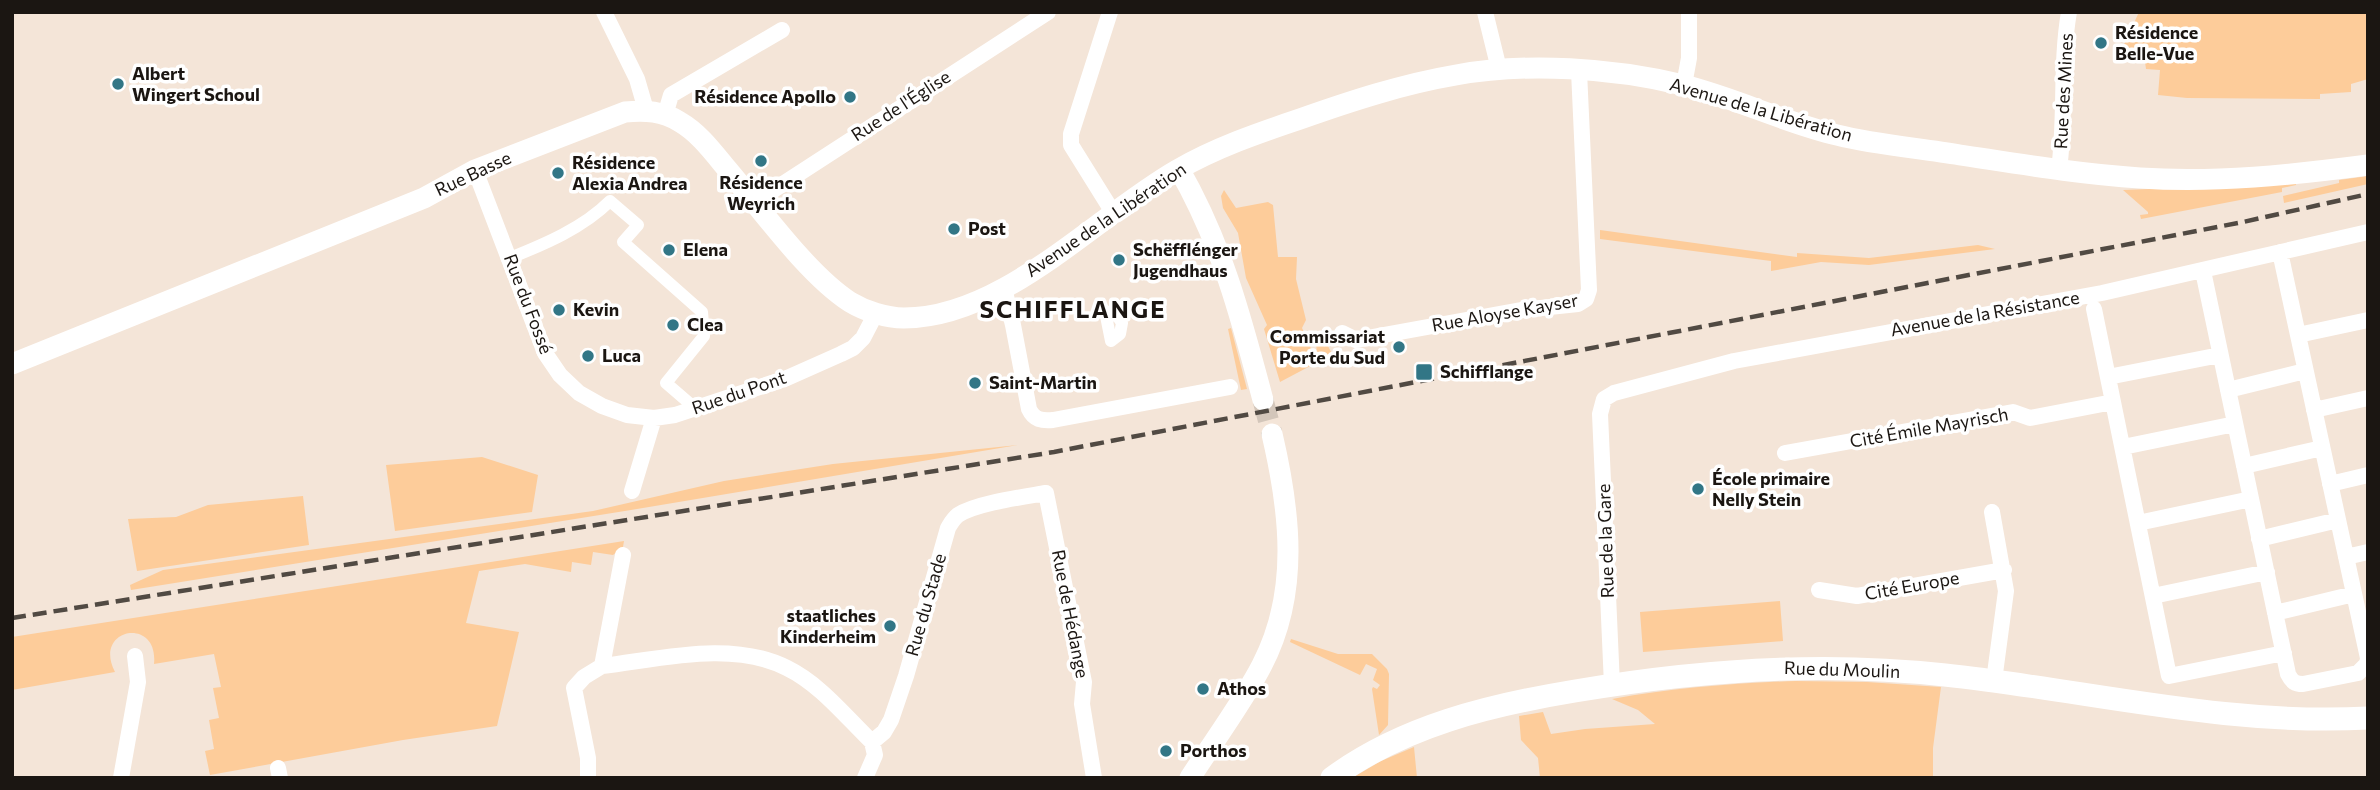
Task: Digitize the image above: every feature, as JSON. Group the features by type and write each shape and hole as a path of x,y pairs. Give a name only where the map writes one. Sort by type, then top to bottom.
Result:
{"main road":[{"name":"Rue du Moulin","path":"1332,778 1377,750 1408,735 1475,712 1525,700 1612,685 1731,670 1867,669 1994,681 2225,713 2312,719 2368,718"}],"street":[{"path":"604,12 656,112 679,120 700,138 820,276 850,302 876,313"},
{"name":"Rue de l'Église","path":"755,202 1048,12"},
{"path":"1111,12 1071,134 1071,145 1114,214"},
{"path":"1485,12 1499,69"},
{"path":"1684,85 1689,58 1689,12"},
{"name":"Rue des Mines","path":"2059,170 2069,12"},
{"path":"656,112 671,95 782,30"},
{"name":"Avenue de la Libération","path":"876,313 899,318 943,313 972,304 1004,288 1179,169 1207,154 1377,93 1457,74 1499,69 1623,74 1684,85 1840,136 2059,170 2196,180 2255,178 2368,165"},
{"name":"Rue Aloyse Kayser","path":"1342,333 1356,340 1521,310 1577,304 1586,299 1589,290 1579,71"},
{"name":"Rue Basse","path":"12,364 424,198 475,170 625,112 656,112"},
{"path":"1179,169 1211,230 1228,275 1263,400"},
{"name":"Rue du Fossé","path":"475,170 540,341 560,375 579,393 602,406 626,415 654,418"},
{"path":"510,258 543,245 597,213 610,201 638,225 624,242 702,312 704,336 666,383 695,408"},
{"name":"Avenue de la Résistance","path":"1604,399 1626,389 1734,361 2102,293 2368,232"},
{"path":"2203,271 2288,674 2297,684 2358,673 2367,664 2365,634 2280,252"},
{"path":"1004,288 1029,409 1032,416 1038,419 1053,420 1230,387"},
{"path":"2094,309 2169,676 2284,653"},
{"name":"Rue du Pont","path":"654,418 695,408 787,378 853,348 863,338 876,313"},
{"path":"2298,335 2368,320"},
{"path":"2108,377 2220,355"},
{"path":"2228,390 2305,371"},
{"path":"2314,410 2368,398"},
{"name":"Rue de la Gare","path":"1604,399 1600,414 1612,685"},
{"name":"Cité Émile Mayrisch","path":"1785,453 2013,412 2030,418 2113,402"},
{"path":"632,491 654,418"},
{"path":"2123,447 2235,424"},
{"path":"1190,778 1262,666 1281,619 1288,579 1288,550 1284,492 1272,434"},
{"path":"2244,466 2322,448"},
{"path":"2330,484 2368,475"},
{"name":"Rue du Stade","path":"865,778 874,755 872,742 884,732 891,720 906,676 948,528 954,519 964,512 1002,501 1046,493"},
{"name":"Rue de Hédange","path":"1046,493 1084,682 1082,704 1094,778"},
{"path":"2138,523 2251,499"},
{"path":"1992,512 2006,591 1994,681"},
{"path":"2259,539 2338,520"},
{"path":"2346,557 2368,552"},
{"path":"602,666 623,555"},
{"name":"Cité Europe","path":"1819,590 1857,596 2004,570"},
{"path":"2153,596 2267,572"},
{"path":"2275,613 2354,594"},
{"path":"588,778 588,758 574,688 584,677 602,666 720,652 764,659 788,668 811,684 872,742"},
{"path":"121,778 138,682 135,656"}],"shaded area":[{"path":"2139,12 2368,12 2368,79 2351,84 2351,92 2320,94 2320,99 2187,98 2158,95 2160,70 2146,69 2145,62 2122,49"},
{"path":"2368,176 2368,184 2284,203 2283,196 2339,183 2339,180"},
{"path":"2296,181 2296,185 2282,188 2282,192 2141,219 2140,215 2148,212 2123,190 2256,185"},
{"path":"1224,190 1236,208 1268,202 1273,205 1278,257 1297,257 1296,279 1306,320 1302,328 1310,345 1314,364 1280,382 1264,329 1267,325 1246,278 1238,233 1223,208 1221,196"},
{"path":"1600,230 1797,257 1797,253 1869,258 1978,245 1995,249 1869,265 1821,262 1771,271 1771,261 1600,239"},
{"path":"1231,328 1247,389 1241,390 1228,329"},
{"path":"1326,342 1332,354 1318,361 1316,344"},
{"path":"1018,445 131,590 130,585 163,570 593,511 724,481 833,464"},
{"path":"482,457 538,475 532,512 395,531 386,465"},
{"path":"303,496 309,545 137,571 128,519 176,517 208,505"},
{"path":"624,541 623,547 613,555 593,552 591,565 572,562 571,572 525,564 479,571 466,623 519,632 497,726 210,775 205,751 214,749 209,720 219,718 213,688 221,687 214,654 154,664 153,649 147,639 138,634 128,634 119,637 112,645 110,657 115,672 12,690 12,637"},
{"path":"1780,601 1783,641 1643,652 1640,612"},
{"path":"1291,639 1338,654 1372,654 1387,669 1388,725 1379,735 1372,689 1377,689 1380,685 1373,680 1377,669 1366,664 1360,675 1290,642"},
{"path":"1796,681 1941,687 1933,748 1933,778 1540,778 1538,758 1521,740 1519,716 1543,712 1551,734 1655,724 1638,710 1612,699 1704,687"},
{"path":"1414,747 1417,778 1352,778 1381,761"}],"tunnel":[{"path":"1263,400 1272,434"}],"railway":[{"path":"12,618 1054,452 2243,222 2368,194"}],"place":[{"name":"Résidence Belle-Vue","path":"2101,43"},
{"name":"Albert Wingert Schoul","path":"118,84"},
{"name":"Résidence Apollo","path":"850,97"},
{"name":"Résidence Weyrich","path":"761,161"},
{"name":"Résidence Alexia Andrea","path":"558,173"},
{"name":"Post","path":"954,229"},
{"name":"Elena","path":"669,250"},
{"name":"Schëfflénger Jugendhaus","path":"1119,260"},
{"name":"Kevin","path":"559,310"},
{"name":"Clea","path":"673,325"},
{"name":"Commissariat Porte du Sud","path":"1399,347"},
{"name":"Luca","path":"588,356"},
{"name":"Schifflange","path":"1424,372"},
{"name":"Saint-Martin","path":"975,383"},
{"name":"École primaire Nelly Stein","path":"1698,489"},
{"name":"staatliches Kinderheim","path":"890,626"},
{"name":"Athos","path":"1203,689"},
{"name":"Porthos","path":"1166,751"}],"district":[{"name":"SCHIFFLANGE","path":"1073,310"}]}
